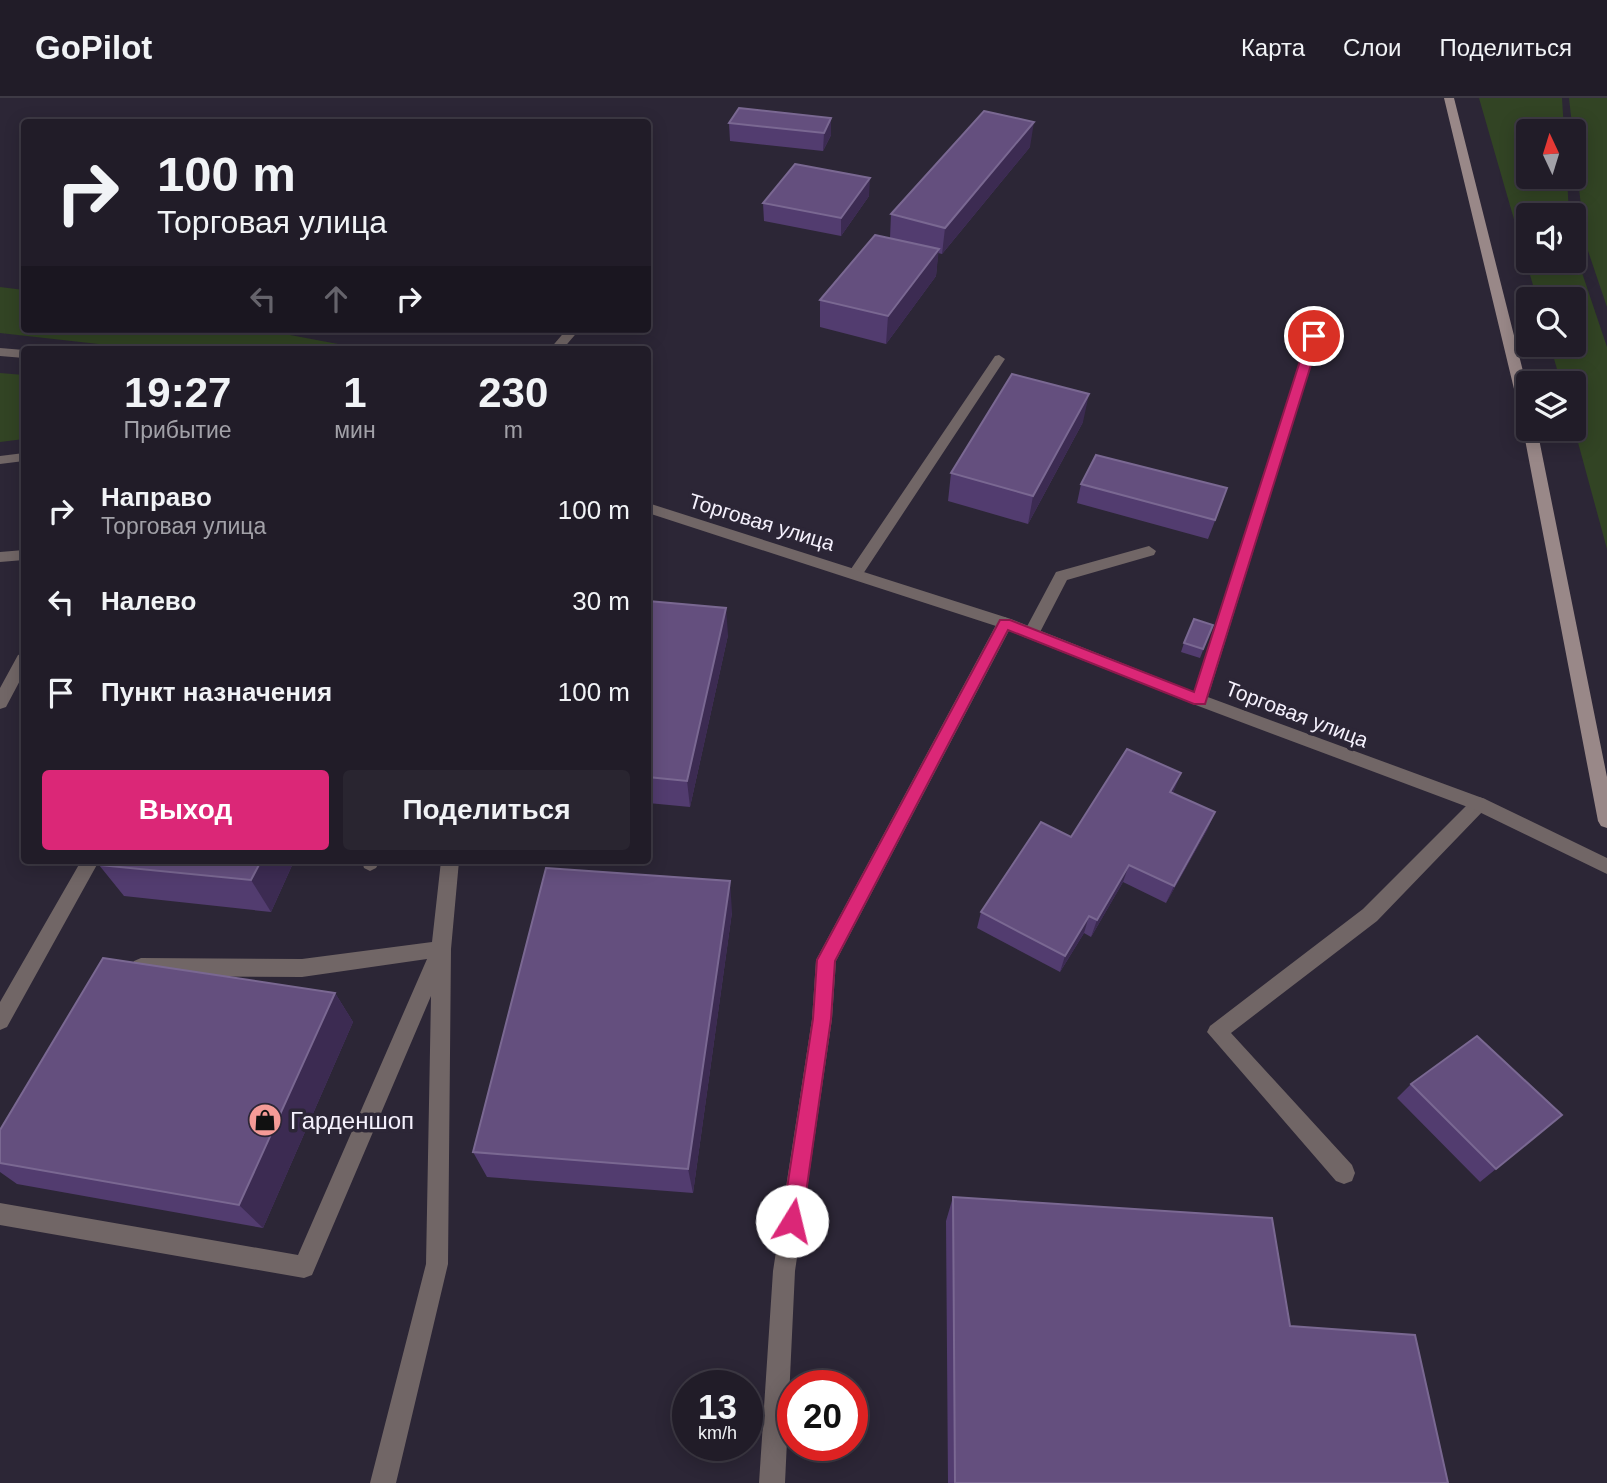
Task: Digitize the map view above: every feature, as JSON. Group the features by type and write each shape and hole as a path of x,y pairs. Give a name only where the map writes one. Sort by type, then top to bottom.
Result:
{"main road":[{"path":"1449,98 1516,371"},
{"path":"1533,441 1607,821"}],"street":[{"path":"559,346 570,333"},
{"path":"1199,700 1314,336"},
{"path":"0,352 21,354"},
{"path":"856,573 999,359"},
{"path":"0,460 21,457"},
{"name":"Торговая улица","path":"651,509 1005,623 1199,700 1479,804 1607,866"},
{"path":"1031,634 1061,576 1149,551"},
{"path":"0,557 21,555"},
{"path":"772,1483 785,1271 822,1019 826,960 1005,623"},
{"path":"0,703 21,664"},
{"path":"1344,1173 1217,1032 1370,915 1479,804"},
{"path":"0,1021 88,864"},
{"path":"383,1483 437,1264 441,949 450,864"},
{"path":"117,966 302,968 441,949"},
{"path":"0,1214 304,1267 441,949"}],"green space":[{"path":"1479,98 1562,98 1563,119 1516,119 1516,189 1568,189 1568,203 1516,203 1516,226"},
{"path":"1569,98 1607,98 1607,307 1586,245 1586,203 1581,203 1579,189 1586,189 1586,119 1571,119"},
{"path":"1529,273 1582,273 1607,347 1607,549 1578,441 1586,441 1586,371 1558,371 1553,357 1586,357 1586,287 1534,287"},
{"path":"0,287 21,290 21,333 279,333 349,346 116,346 0,333"},
{"path":"0,373 21,375 21,439 0,442"}],"building":[{"path":"739,108 831,118 824,133 729,123"},
{"path":"984,111 1034,122 945,228 891,214"},
{"path":"795,164 870,178 841,218 763,203"},
{"path":"875,235 939,249 888,316 820,300"},
{"path":"1012,374 1089,394 1033,496 951,473"},
{"path":"1096,455 1227,488 1215,520 1081,484"},
{"path":"651,601 726,608 687,781 651,777"},
{"path":"1194,619 1213,625 1203,649 1184,643"},
{"path":"1127,749 1181,773 1170,792 1215,812 1174,886 1129,865 1097,920 1089,916 1065,956 981,912 1041,822 1071,837"},
{"path":"100,864 259,864 251,880"},
{"path":"546,868 730,881 688,1169 473,1152"},
{"path":"103,958 335,993 239,1205 0,1163 0,1130"},
{"path":"1477,1036 1562,1115 1496,1169 1411,1084"},
{"path":"953,1197 1272,1218 1290,1326 1415,1335 1448,1483 955,1483"}],"place":[{"name":"Гарденшоп","path":"265,1120"}],"route":[{"path":"792,1221 822,1019 826,960 1005,623 1199,700 1314,336"}]}
